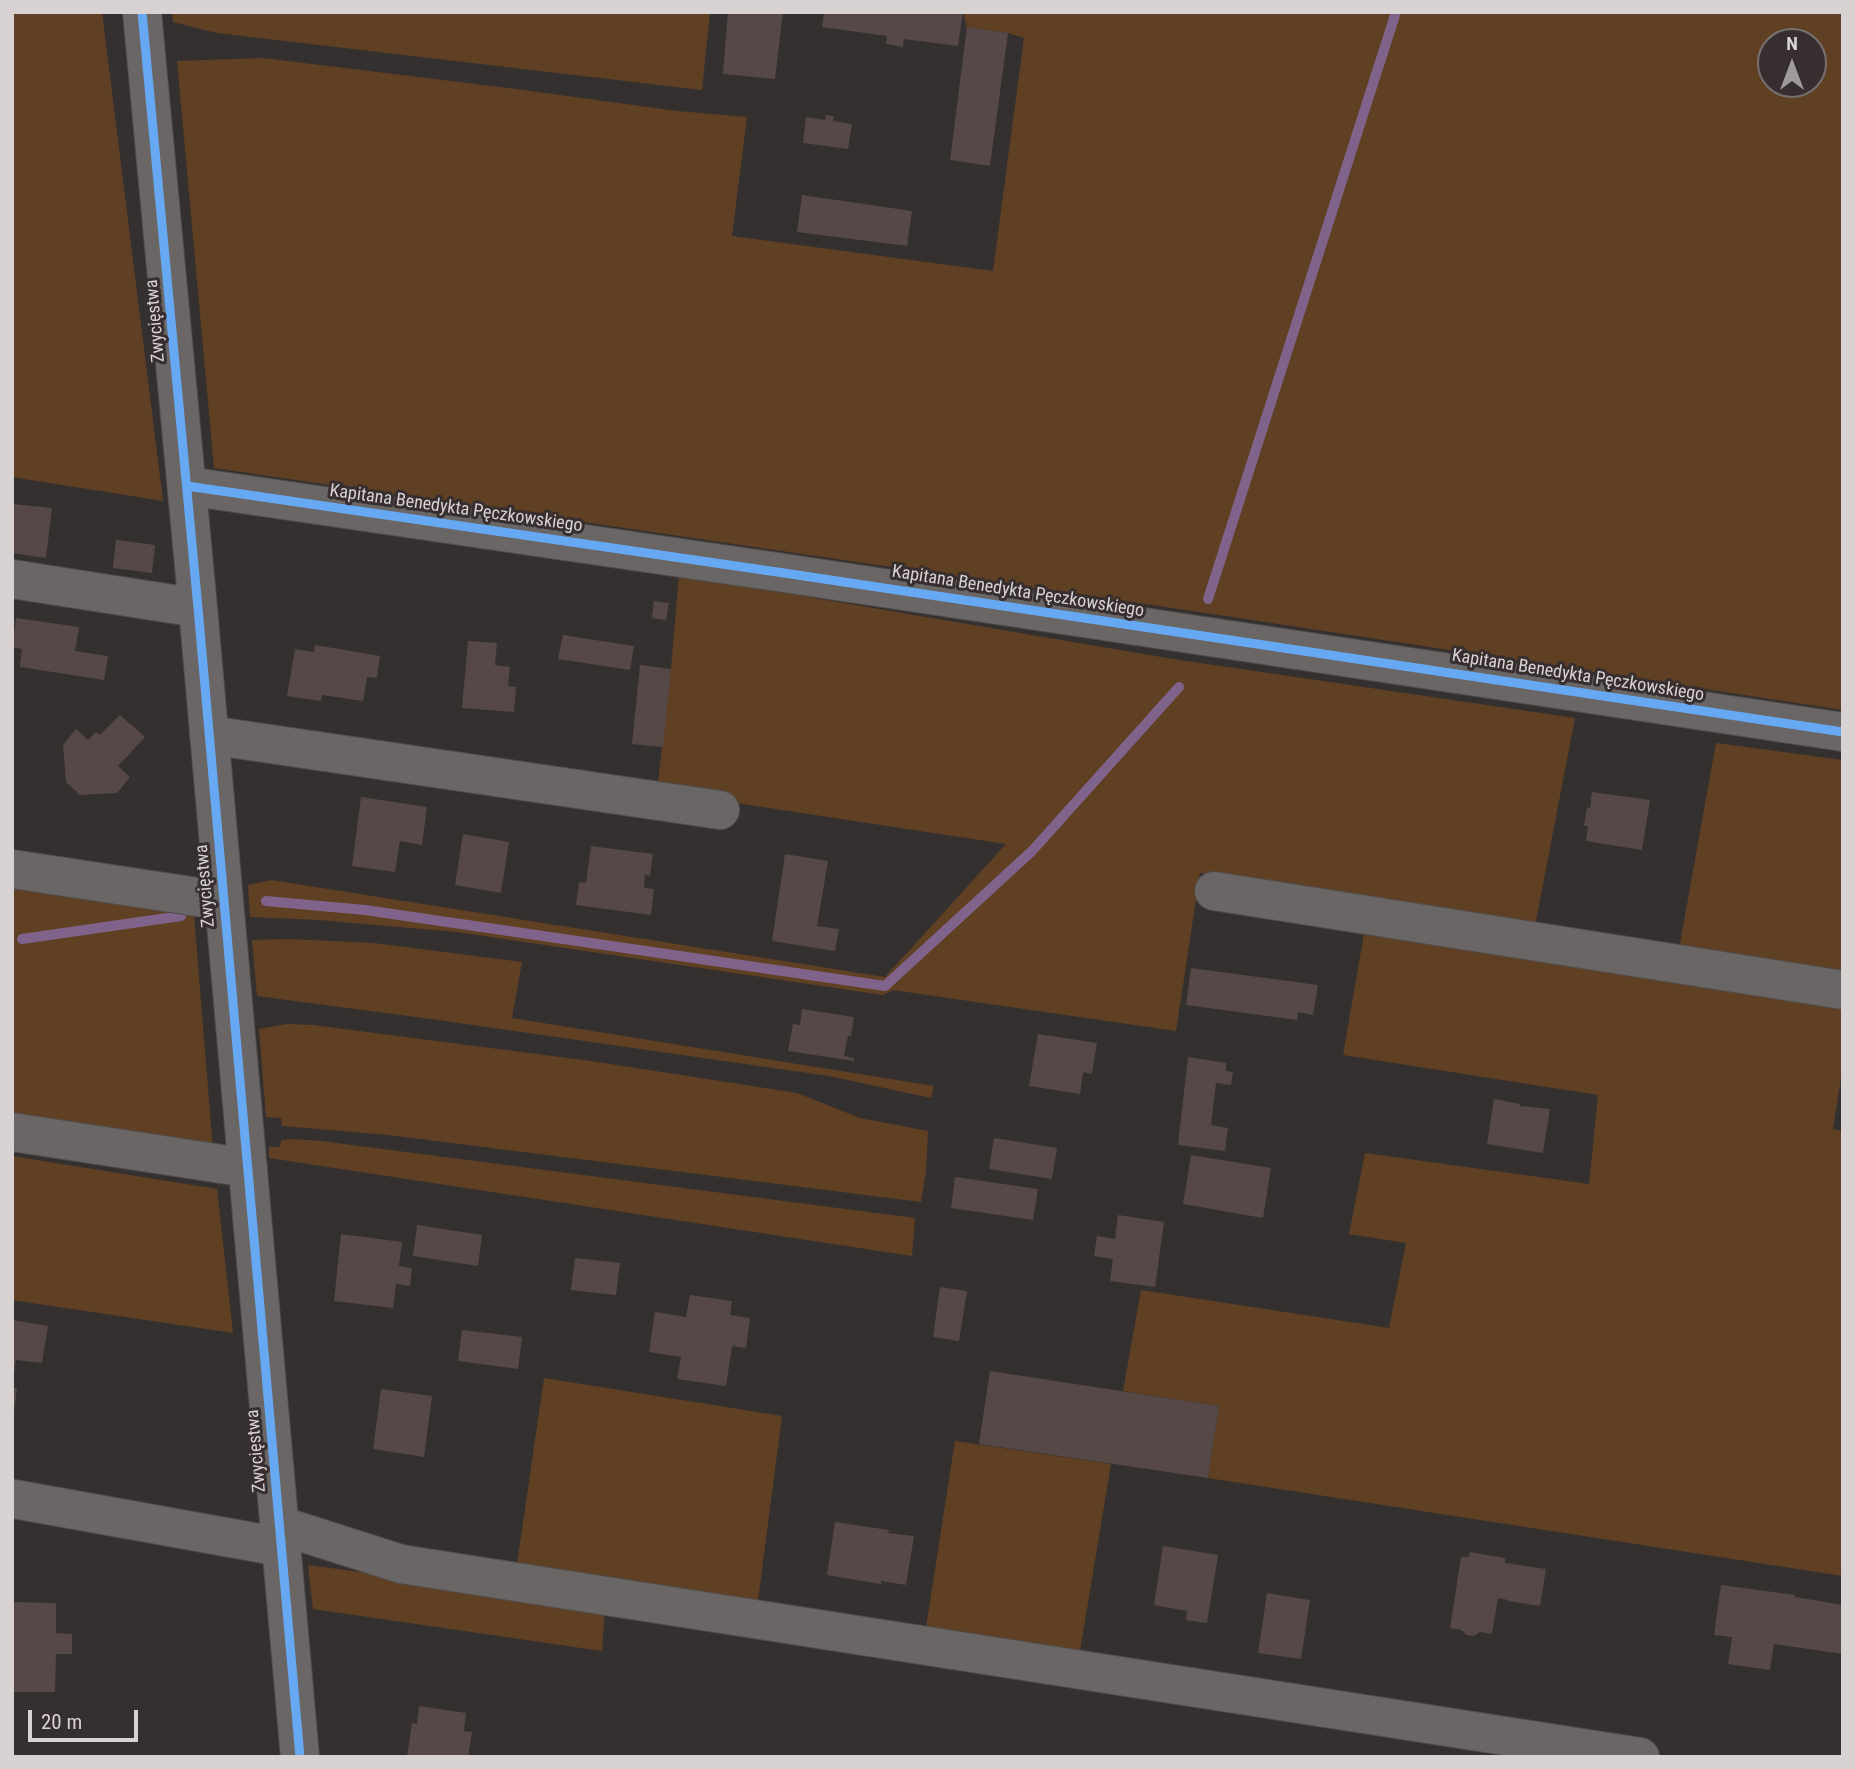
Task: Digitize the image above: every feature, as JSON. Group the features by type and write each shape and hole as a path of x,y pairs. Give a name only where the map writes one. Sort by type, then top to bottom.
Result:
{"street":[{"name":"Zwycięstwa","path":"142,12 300,1757"},
{"name":"Kapitana Benedykta Pęczkowskiego","path":"187,486 1843,732"},
{"path":"12,579 198,608"},
{"path":"209,735 720,810"},
{"path":"12,869 223,901"},
{"path":"1214,891 1843,990"},
{"path":"12,1132 248,1168"},
{"path":"14,1499 280,1536 401,1564 1640,1757"}],"shaded area":[{"path":"12,12 102,12 163,501 12,477"},
{"path":"172,12 710,12 702,90 217,33 173,22"},
{"path":"963,12 1843,12 1843,710 1193,611 214,468 177,61 263,58 677,111 747,117 732,236 993,271 1024,38 967,27"},
{"path":"679,575 1173,659 1575,718 1535,926 1200,873 1176,1031 893,990 883,995 457,932 250,917 248,885 271,880 885,977 1006,844 657,791"},
{"path":"1716,743 1843,760 1843,975 1679,949"},
{"path":"12,889 194,915 213,1150 12,1120"},
{"path":"1365,928 1843,1003 1843,1065 1833,1129 1843,1131 1843,1576 1208,1478 1219,1406 1123,1391 1141,1290 1389,1328 1406,1243 1349,1234 1365,1153 1589,1184 1598,1095 1343,1055"},
{"path":"252,940 374,943 522,962 512,1018 934,1086 931,1098 829,1076 257,996"},
{"path":"287,1024 313,1025 591,1061 797,1093 860,1118 928,1131 921,1202 388,1135 282,1126 281,1118 266,1117 259,1029"},
{"path":"292,1139 915,1218 912,1256 269,1158 269,1147 280,1147 281,1140"},
{"path":"12,1156 217,1189 233,1333 12,1300"},
{"path":"544,1378 782,1416 757,1608 516,1571"},
{"path":"955,1441 1111,1464 1079,1657 925,1634"},
{"path":"308,1565 605,1605 602,1651 313,1609"}],"building":[{"path":"728,12 783,12 775,79 723,74"},
{"path":"824,12 963,12 958,46 904,39 903,47 886,44 887,36 822,27"},
{"path":"967,27 1008,33 990,166 950,160"},
{"path":"826,115 834,116 833,121 852,124 848,149 803,143 806,117 825,120"},
{"path":"802,195 912,211 907,246 797,232"},
{"path":"12,504 52,508 46,558 12,553"},
{"path":"116,540 155,545 152,573 113,568"},
{"path":"654,601 669,603 666,620 652,618"},
{"path":"16,618 79,627 75,651 108,656 104,680 20,667 22,649 12,647"},
{"path":"563,635 634,646 630,670 558,659"},
{"path":"468,641 497,643 495,665 510,667 508,686 516,687 514,712 462,708"},
{"path":"315,645 380,656 377,678 367,677 363,701 322,695 321,701 287,696 295,649 314,652"},
{"path":"640,665 671,669 663,747 632,744"},
{"path":"120,715 145,737 118,766 130,777 117,793 80,795 66,782 63,745 76,729 88,740 96,732 100,735"},
{"path":"1592,792 1650,800 1642,850 1586,841 1588,826 1584,826"},
{"path":"361,797 427,807 422,845 400,841 395,872 352,866"},
{"path":"463,834 509,842 501,893 455,885"},
{"path":"591,846 653,854 650,876 645,875 644,888 654,889 651,915 576,905 579,882 586,883"},
{"path":"785,854 828,861 817,926 839,929 835,951 772,941"},
{"path":"1191,968 1318,985 1313,1015 1298,1012 1297,1020 1186,1005"},
{"path":"802,1009 854,1017 844,1056 854,1058 854,1061 788,1051 793,1024 800,1025"},
{"path":"1038,1034 1097,1043 1092,1074 1083,1072 1080,1094 1029,1086"},
{"path":"1188,1057 1226,1063 1226,1071 1233,1072 1231,1085 1216,1083 1211,1125 1228,1128 1225,1151 1178,1145"},
{"path":"1494,1099 1520,1106 1550,1109 1543,1153 1487,1144"},
{"path":"994,1138 1057,1148 1052,1179 989,1169"},
{"path":"1191,1155 1271,1168 1263,1218 1183,1204"},
{"path":"955,1177 1038,1189 1033,1220 951,1208"},
{"path":"1118,1215 1164,1222 1155,1287 1110,1281 1113,1259 1094,1256 1097,1236 1115,1239"},
{"path":"417,1225 482,1235 478,1266 413,1256"},
{"path":"341,1234 402,1242 399,1266 412,1268 410,1286 396,1284 393,1308 334,1301"},
{"path":"575,1258 620,1263 616,1295 571,1290"},
{"path":"940,1287 967,1291 959,1341 933,1337"},
{"path":"690,1295 732,1301 730,1315 750,1318 746,1348 732,1346 726,1386 677,1379 681,1357 649,1352 655,1312 686,1317"},
{"path":"12,1320 48,1326 42,1363 16,1360 14,1374 12,1374"},
{"path":"462,1330 522,1337 518,1369 458,1361"},
{"path":"990,1371 1219,1406 1208,1478 979,1444"},
{"path":"12,1388 17,1388 14,1412 12,1412"},
{"path":"381,1389 432,1396 424,1457 373,1449"},
{"path":"835,1522 914,1536 906,1585 881,1581 881,1584 827,1575"},
{"path":"1163,1546 1218,1555 1207,1623 1186,1620 1187,1611 1154,1605"},
{"path":"1470,1552 1505,1558 1505,1563 1546,1569 1540,1606 1498,1598 1492,1634 1480,1632 1474,1636 1466,1635 1462,1630 1450,1628 1461,1557 1469,1557"},
{"path":"1721,1585 1795,1595 1843,1605 1843,1654 1774,1644 1770,1670 1728,1664 1732,1637 1714,1635"},
{"path":"1267,1593 1310,1600 1301,1659 1258,1653"},
{"path":"12,1602 56,1603 56,1633 72,1634 72,1654 56,1654 55,1692 12,1692"},
{"path":"419,1706 466,1713 464,1731 472,1732 468,1757 407,1757 412,1723 417,1724"}],"waterway":[{"path":"1208,599 1396,12"},
{"path":"266,901 365,910 885,986 1032,851 1179,687"},
{"path":"22,939 181,916"}],"cycle path":[{"path":"142,12 300,1757"},
{"path":"187,486 1843,732"}]}
